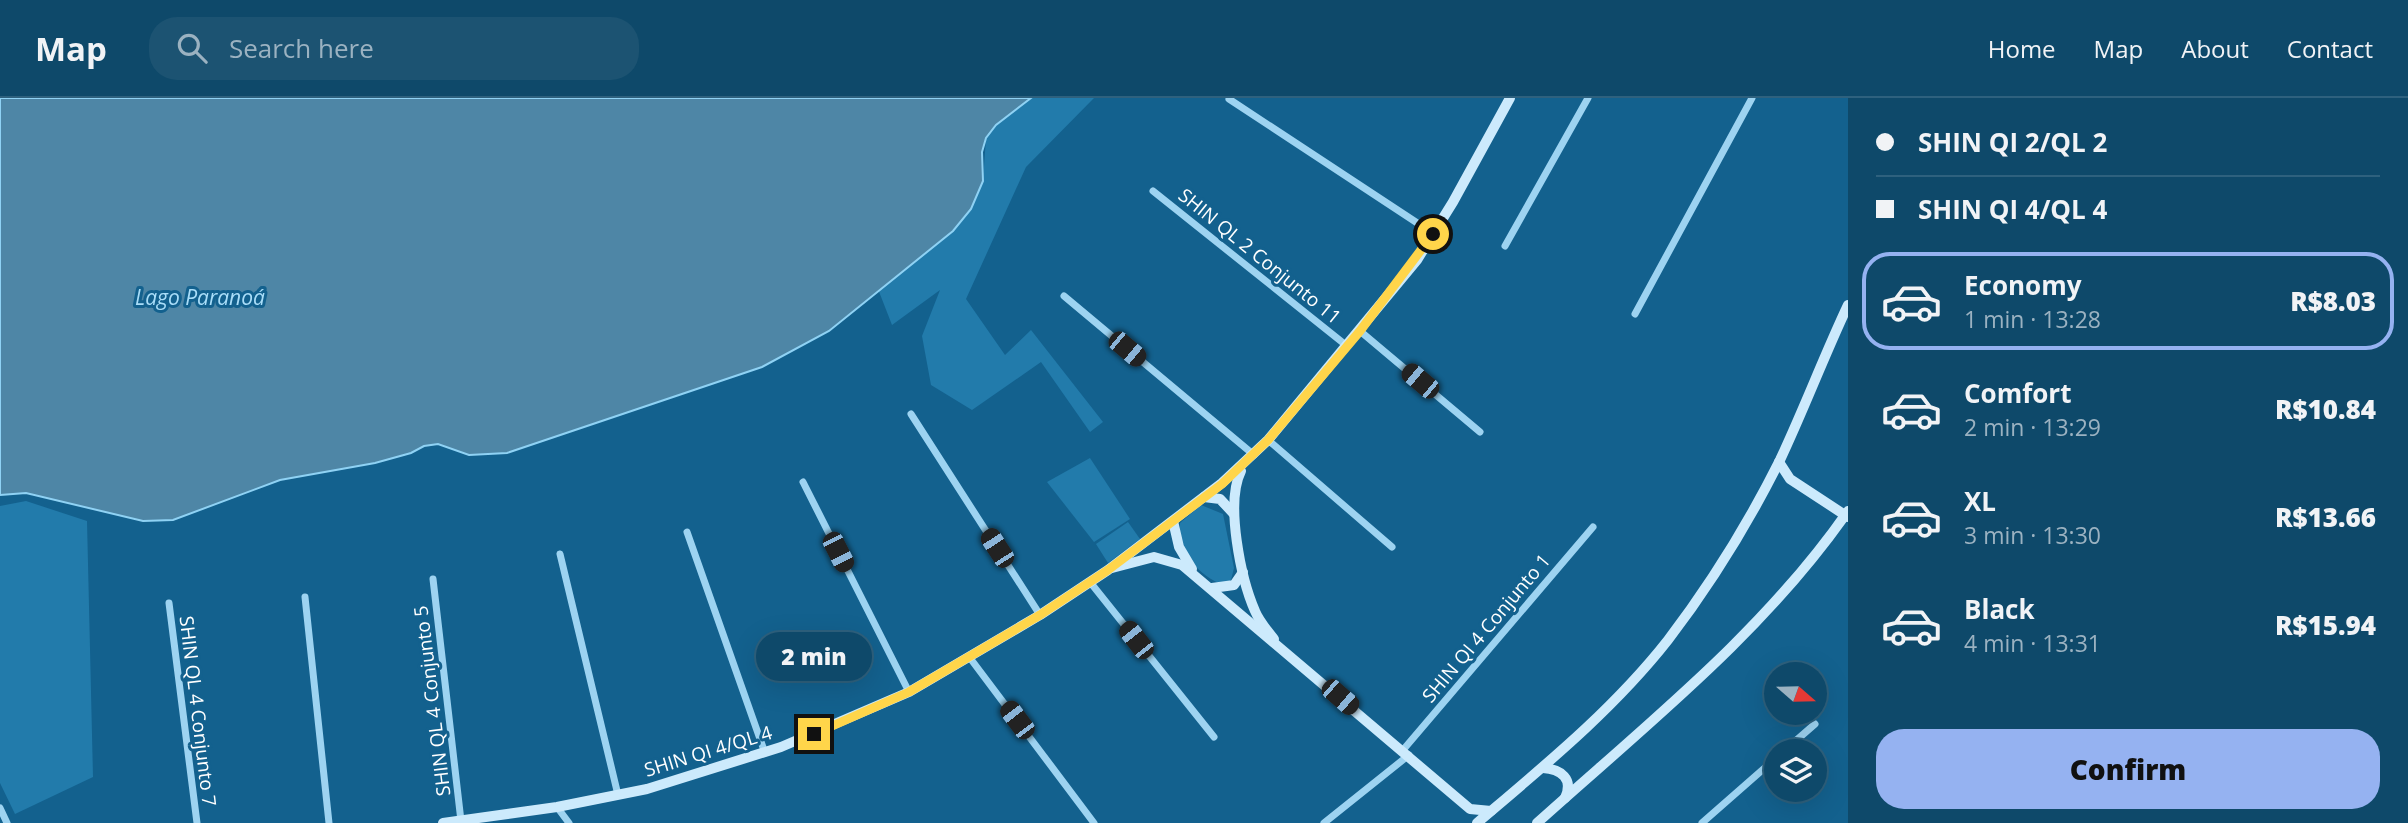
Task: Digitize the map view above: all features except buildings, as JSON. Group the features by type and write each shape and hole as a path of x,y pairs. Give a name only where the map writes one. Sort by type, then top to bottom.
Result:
{"street":[{"path":"1505,246 1588,98"},
{"path":"1635,314 1752,98"},
{"path":"1229,99 1433,234"},
{"path":"1245,465 1348,346 1433,234 1508,99"},
{"name":"SHIN QL 2 Conjunto 11","path":"1153,191 1348,346"},
{"path":"1064,296 1254,455"},
{"path":"1491,811 1470,808 1475,823 1491,811 1543,768 1600,715 1667,640 1731,546 1779,462 1848,305"},
{"path":"1836,332 1848,324"},
{"path":"1360,331 1480,432"},
{"path":"911,414 1040,615"},
{"path":"1268,440 1392,547"},
{"path":"1537,823 1706,675 1761,617 1847,514 1790,480 1779,462"},
{"name":"SHIN QI 4/QL 4","path":"443,823 557,807 686,779 838,725 909,692 1040,615 1108,570 1245,465"},
{"name":"SHIN QI 4/QL 4","path":"1245,465 1234,492 1243,572 1255,612 1276,642"},
{"path":"803,482 909,692"},
{"path":"1204,497 1215,497 1226,503 1236,518"},
{"path":"1174,521 1179,547 1196,574"},
{"path":"1830,534 1848,526"},
{"name":"SHIN QI 4 Conjunto 1","path":"1324,823 1406,753 1593,527"},
{"path":"687,532 765,753"},
{"path":"560,554 618,795"},
{"name":"SHIN QI 4/QL 4","path":"1108,570 1154,557 1174,561 1196,574 1250,624 1276,642 1470,808"},
{"path":"1212,588 1234,585 1243,572"},
{"name":"SHIN QL 4 Conjunto 5","path":"433,579 461,821"},
{"path":"1090,582 1213,737"},
{"path":"304,597 329,823"},
{"name":"SHIN QL 4 Conjunto 7","path":"169,603 197,823"},
{"path":"970,658 1094,823"},
{"path":"1798,739 1814,725"},
{"path":"1543,768 1559,771 1565,776 1568,792 1564,799"},
{"path":"1702,823 1764,769"},
{"path":"557,807 569,823"},
{"path":"0,808 7,823"}],"shaded area":[{"path":"1031,98 1094,98 1026,167 966,299 1005,355 1031,330 1103,422 1090,432 1041,362 972,410 931,385 922,336 940,290 892,325 878,289 952,231 983,181 986,138 996,125"},
{"path":"1090,458 1130,519 1094,542 1047,482"},
{"path":"26,501 87,521 93,777 15,814 0,783 0,506"},
{"path":"1201,505 1223,514 1234,568 1231,580 1223,585 1197,568 1182,543 1180,523"},
{"path":"1128,522 1140,539 1108,563 1096,544"}],"water":[{"name":"Lago Paranoá","path":"0,98 1031,98 996,125 986,138 982,152 983,181 971,209 953,231 829,331 762,367 507,453 469,455 438,444 424,446 411,453 375,463 280,480 173,520 143,521 26,493 0,495"}],"route":[{"path":"814,734 871,711 970,658 1108,570 1222,484 1245,465 1268,440 1360,331 1402,281 1433,234"}]}
